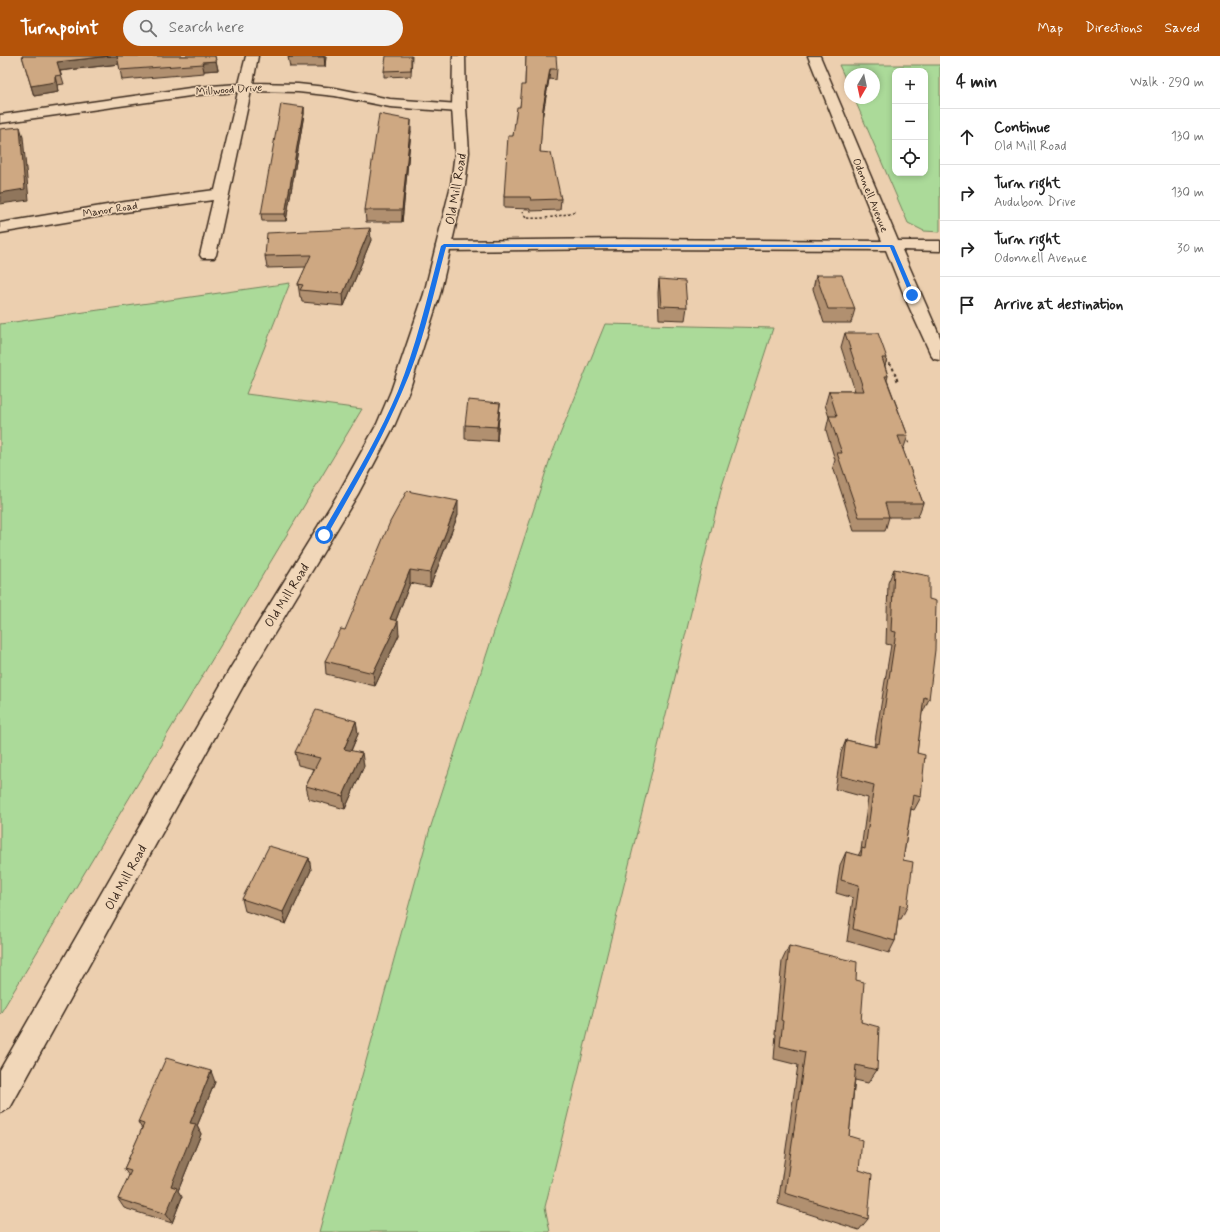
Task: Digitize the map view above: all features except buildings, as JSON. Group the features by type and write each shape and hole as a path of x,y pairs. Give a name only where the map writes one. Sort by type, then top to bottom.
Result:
{"street":[{"path":"208,255 252,56"},
{"name":"Old Mill Road","path":"0,1098 239,673 347,497 368,458 402,386 419,338 444,246 458,185 462,152 459,108 459,56"},
{"name":"Odonnell Avenue","path":"814,56 914,300 940,355"},
{"name":"Millwood Drive","path":"0,119 197,91 244,87 298,88 335,92 390,103 459,108"},
{"name":"Manor Road","path":"0,228 125,207 221,194"},
{"path":"444,246 940,246"}],"path":[{"path":"522,212 526,218 553,219 576,211"},
{"path":"882,360 889,362 894,368 898,382"},
{"path":"903,430 909,443"}],"green space":[{"path":"839,65 940,65 940,232 924,231 908,223 857,104 880,104 880,68 844,68 844,76"},
{"path":"290,283 246,394 362,409 0,1014 0,324"},
{"path":"605,324 773,328 722,486 545,1207 550,1232 319,1232 429,832 550,459"}],"route":[{"path":"324,535 386,424 400,391 417,344 444,246 624,244 892,246 912,295"}]}
